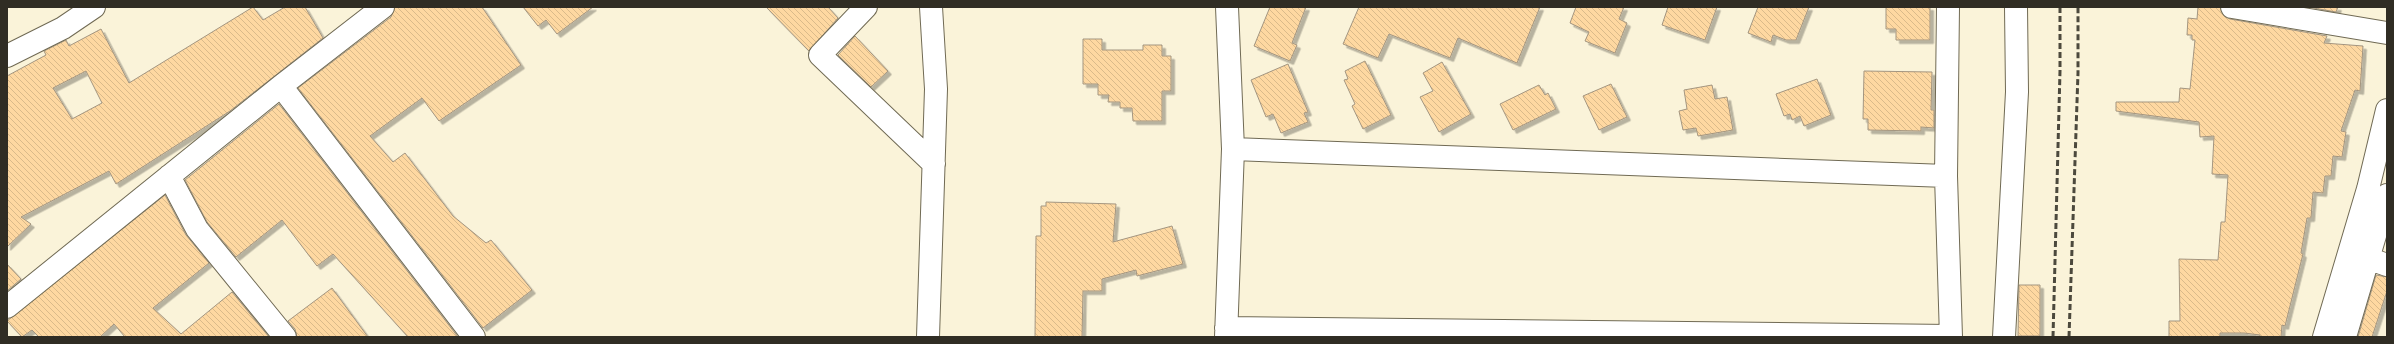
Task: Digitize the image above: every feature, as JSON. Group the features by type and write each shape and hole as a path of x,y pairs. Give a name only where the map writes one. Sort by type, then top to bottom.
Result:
{"street":[{"path":"7,56 63,28 94,7"},
{"path":"7,307 281,86 383,7"},
{"path":"866,7 820,55 934,164"},
{"path":"928,337 936,89 931,7"},
{"path":"1227,7 1233,149 1226,333 1951,336 1946,176 1948,7"},
{"path":"2004,337 2017,92 2016,7"},
{"path":"2232,7 2387,33"},
{"path":"281,86 474,337"},
{"path":"2324,337 2368,189 2387,110"},
{"path":"1233,149 1946,176"},
{"path":"169,176 197,229 285,337"},
{"path":"2345,337 2377,261 2387,195"}],"building":[{"path":"253,7 263,20 285,7 305,7 323,38 230,111 116,184 109,171 21,217 31,224 7,247 7,76 46,55 44,51 66,40 69,46 101,29 129,83","holes":["86,71 102,103 72,119 53,88"]},
{"path":"395,7 482,7 521,65 439,121 422,98 370,136 393,162 405,153 453,216 486,243 491,240 532,290 483,328 298,88 391,17"},
{"path":"523,7 593,7 557,34 546,20 538,26"},
{"path":"766,7 828,7 838,18 809,51"},
{"path":"1270,7 1306,7 1292,43 1297,45 1290,61 1254,46"},
{"path":"1359,7 1540,7 1517,63 1458,38 1450,58 1389,34 1378,58 1343,44"},
{"path":"1576,7 1624,7 1619,19 1627,23 1615,53 1585,41 1589,32 1570,23"},
{"path":"1668,7 1717,7 1705,40 1662,25"},
{"path":"1758,7 1809,7 1796,40 1786,40 1773,35 1771,42 1748,33"},
{"path":"1886,7 1930,7 1930,40 1896,40 1896,29 1886,29"},
{"path":"2198,7 2220,7 2224,16 2230,19 2327,36 2324,43 2363,46 2360,91 2355,90 2341,131 2346,132 2342,157 2333,156 2331,176 2325,176 2323,193 2313,192 2311,218 2307,218 2301,253 2303,254 2285,326 2282,325 2281,337 2260,337 2260,335 2244,333 2220,333 2220,337 2169,337 2169,321 2180,321 2179,259 2218,260 2221,222 2225,222 2228,175 2212,174 2214,136 2200,137 2199,122 2116,111 2116,102 2179,102 2180,88 2190,89 2195,40 2192,40 2192,35 2187,35 2188,18 2197,19"},
{"path":"2308,7 2338,7 2336,12"},
{"path":"855,36 888,71 871,87 838,55"},
{"path":"1083,39 1102,39 1102,50 1143,50 1143,45 1162,45 1162,56 1171,56 1171,91 1162,91 1162,121 1133,121 1132,108 1120,108 1120,102 1108,102 1109,95 1098,95 1098,84 1083,84"},
{"path":"1365,61 1391,115 1363,129 1352,106 1355,104 1344,80 1348,79 1345,71"},
{"path":"1442,62 1471,114 1439,132 1420,97 1433,91 1423,73"},
{"path":"1288,64 1308,112 1304,113 1308,122 1281,133 1273,114 1266,117 1251,80"},
{"path":"1864,71 1932,72 1931,110 1934,110 1934,128 1921,127 1921,131 1868,130 1868,119 1863,119"},
{"path":"1817,79 1831,115 1804,126 1800,116 1792,120 1790,114 1784,116 1776,94"},
{"path":"1611,84 1627,117 1599,130 1583,96"},
{"path":"1539,85 1545,95 1548,93 1556,109 1513,130 1500,104"},
{"path":"1712,85 1715,99 1727,97 1733,130 1698,136 1696,128 1683,130 1679,111 1687,109 1684,90"},
{"path":"279,104 458,337 408,337 333,254 317,266 282,220 236,257 207,222 185,180"},
{"path":"165,195 186,235 209,263 153,308 181,334 232,292 269,337 125,337 114,324 100,337 39,337 32,330 22,337 7,321"},
{"path":"1046,202 1116,204 1113,242 1172,226 1183,264 1137,276 1136,270 1102,279 1102,291 1083,291 1082,337 1035,337 1036,236 1041,236 1041,206 1046,206"},
{"path":"7,264 21,279 7,291"},
{"path":"2376,275 2387,277 2387,291 2372,337 2358,337"},
{"path":"2019,285 2040,285 2040,336 2018,336"},
{"path":"332,288 368,337 297,337 295,329 288,321"}],"railway":[{"path":"2053,337 2060,71 2060,7"},
{"path":"2069,337 2078,73 2078,7"}]}
